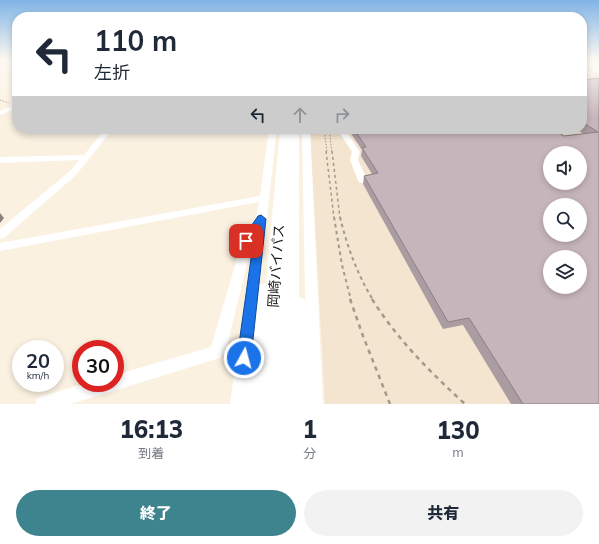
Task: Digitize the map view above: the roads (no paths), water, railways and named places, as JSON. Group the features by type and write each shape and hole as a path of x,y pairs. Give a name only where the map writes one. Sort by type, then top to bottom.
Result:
{"highway":[{"name":"岡崎バイパス","path":"267,404 285,134"},
{"name":"岡崎バイパス","path":"287,404 294,134"},
{"path":"254,404 269,249 279,212"},
{"path":"291,247 299,324 302,404"}],"street":[{"path":"0,113 12,108"},
{"path":"0,235 73,173 105,134"},
{"path":"238,404 261,219 271,175 273,134"},
{"path":"306,134 304,175 315,404"},
{"path":"344,134 356,152 354,160 363,181"},
{"path":"0,160 85,157"},
{"path":"0,247 258,199"},
{"path":"44,404 215,353 218,350 246,241 261,219"}]}
